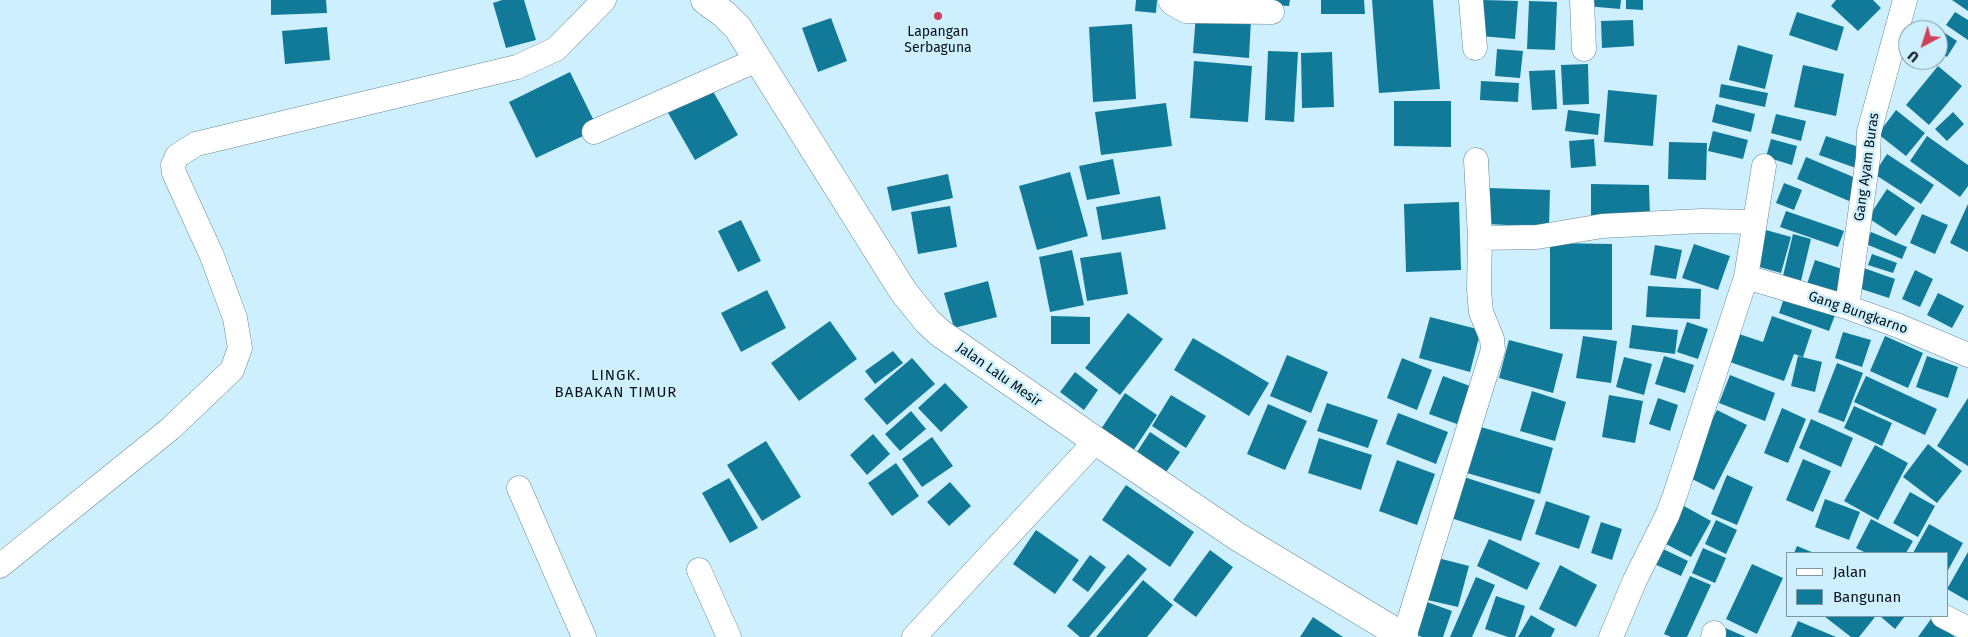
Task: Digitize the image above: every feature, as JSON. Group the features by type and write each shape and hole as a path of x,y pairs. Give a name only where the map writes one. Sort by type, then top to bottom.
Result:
{"street":[{"path":"0,566 170,429 232,370 240,348 235,318 212,256 174,173 173,165 177,156 196,144 517,67 556,49 604,0"},
{"name":"Jalan Lalu Mesir","path":"705,0 724,14 738,28 903,291 920,314 940,333 1096,442 1238,537 1404,637"},
{"path":"1170,0 1186,11 1272,12"},
{"path":"1471,0 1475,48"},
{"path":"1582,0 1584,49"},
{"name":"Gang Ayam Buras","path":"1847,307 1868,158 1869,132 1905,0"},
{"path":"594,132 759,59"},
{"path":"1404,637 1492,356 1492,339 1481,312 1479,290 1480,238 1476,160"},
{"path":"1611,637 1635,580 1675,496 1746,277 1764,166"},
{"path":"1480,238 1537,237 1602,226 1702,221 1755,222"},
{"name":"Gang Bungkarno","path":"1746,277 1847,307 1899,326 1968,355"},
{"path":"914,637 1096,442"},
{"path":"520,488 584,637"},
{"path":"699,570 729,637"},
{"path":"1946,617 1968,629"}],"building":[{"path":"271,0 326,0 327,13 271,15"},
{"path":"502,0 524,0 536,40 506,48 493,3"},
{"path":"1136,0 1157,0 1156,13 1135,11"},
{"path":"1236,0 1290,0 1289,6 1236,3"},
{"path":"1321,0 1364,0 1365,14 1321,14"},
{"path":"1372,0 1433,0 1440,89 1379,93"},
{"path":"1483,0 1518,1 1515,39 1481,36"},
{"path":"1587,0 1621,0 1620,9 1586,6"},
{"path":"1626,0 1643,0 1643,10 1626,9"},
{"path":"1836,0 1873,0 1881,8 1858,31 1831,6"},
{"path":"1952,0 1968,0 1968,11"},
{"path":"1529,1 1557,2 1555,50 1527,49"},
{"path":"1797,12 1844,27 1837,51 1789,35"},
{"path":"1955,12 1968,20 1968,40 1948,26 1948,22"},
{"path":"1196,14 1251,19 1249,58 1193,53"},
{"path":"831,18 847,61 818,72 802,28"},
{"path":"1633,20 1634,46 1602,48 1601,21"},
{"path":"1132,24 1136,99 1093,102 1089,27"},
{"path":"327,27 330,60 285,64 282,31"},
{"path":"1948,35 1957,41 1948,55"},
{"path":"1738,45 1773,55 1765,89 1729,80"},
{"path":"1497,49 1523,51 1520,78 1495,76"},
{"path":"1268,51 1298,52 1294,122 1265,120"},
{"path":"1332,52 1334,107 1302,108 1301,53"},
{"path":"1194,61 1252,66 1248,122 1190,118"},
{"path":"1588,64 1589,104 1563,105 1561,65"},
{"path":"1803,65 1844,74 1836,116 1794,107"},
{"path":"1555,70 1557,109 1532,110 1529,71"},
{"path":"1935,70 1943,70 1962,86 1929,125 1906,105"},
{"path":"570,72 598,129 536,158 509,102"},
{"path":"1481,81 1519,83 1518,102 1480,100"},
{"path":"1721,84 1768,93 1765,107 1719,97"},
{"path":"710,86 738,135 695,160 667,111"},
{"path":"1608,90 1657,95 1653,146 1604,142"},
{"path":"1394,101 1451,101 1451,147 1394,146"},
{"path":"1166,103 1172,146 1101,155 1095,112"},
{"path":"1716,104 1755,114 1751,132 1712,122"},
{"path":"1568,110 1600,114 1598,135 1565,131"},
{"path":"1896,110 1925,133 1906,156 1878,134"},
{"path":"1953,112 1964,124 1947,141 1935,129"},
{"path":"1776,114 1806,121 1801,141 1771,133"},
{"path":"1713,131 1748,140 1743,159 1708,151"},
{"path":"1826,136 1862,148 1856,168 1819,155"},
{"path":"1927,136 1968,165 1968,186 1960,197 1910,161"},
{"path":"1594,139 1596,166 1571,168 1569,141"},
{"path":"1771,139 1797,146 1792,165 1766,157"},
{"path":"1669,142 1707,143 1706,180 1668,179"},
{"path":"1887,154 1934,185 1921,204 1874,174"},
{"path":"1806,157 1858,179 1849,201 1797,179"},
{"path":"1113,159 1120,194 1087,200 1079,166"},
{"path":"1070,172 1088,236 1037,250 1019,186"},
{"path":"948,174 953,198 892,211 887,187"},
{"path":"1784,183 1802,190 1794,210 1776,203"},
{"path":"1591,184 1649,185 1650,218 1591,218"},
{"path":"1488,188 1550,190 1549,227 1487,224"},
{"path":"1887,189 1915,208 1896,236 1868,218"},
{"path":"1160,196 1166,229 1102,240 1096,207"},
{"path":"1459,202 1461,270 1406,272 1404,204"},
{"path":"1968,204 1968,252 1950,243"},
{"path":"950,206 957,247 918,254 911,212"},
{"path":"1786,211 1844,231 1838,247 1780,227"},
{"path":"1922,214 1948,225 1935,254 1910,243"},
{"path":"741,220 761,261 738,272 718,231"},
{"path":"1766,230 1791,237 1781,273 1756,266"},
{"path":"1871,232 1907,247 1902,259 1866,244"},
{"path":"1793,234 1811,239 1800,285 1782,280"},
{"path":"1550,243 1612,244 1612,330 1550,329"},
{"path":"1694,244 1730,256 1718,290 1682,278"},
{"path":"1655,245 1682,250 1676,279 1650,275"},
{"path":"1072,250 1084,305 1050,312 1039,257"},
{"path":"1121,252 1128,294 1087,301 1080,258"},
{"path":"1872,254 1897,263 1893,273 1868,265"},
{"path":"1815,260 1845,270 1837,298 1806,287"},
{"path":"1858,266 1895,279 1889,298 1852,286"},
{"path":"1915,270 1933,279 1920,307 1902,299"},
{"path":"988,281 997,317 954,328 944,293"},
{"path":"1648,286 1701,289 1700,319 1646,317"},
{"path":"767,290 786,328 741,352 721,313"},
{"path":"1786,292 1837,310 1829,331 1779,313"},
{"path":"1938,293 1964,306 1952,328 1927,315"},
{"path":"1128,313 1163,339 1120,395 1085,368"},
{"path":"1051,316 1090,317 1090,344 1051,344"},
{"path":"1772,316 1812,330 1803,357 1794,354 1784,381 1730,362 1739,334 1763,342"},
{"path":"1430,317 1481,330 1470,372 1419,358"},
{"path":"830,321 857,359 799,401 771,363"},
{"path":"1687,322 1708,329 1698,359 1677,352"},
{"path":"1632,325 1678,330 1675,354 1629,348"},
{"path":"1843,332 1871,340 1862,367 1835,358"},
{"path":"1583,336 1617,341 1611,383 1576,378"},
{"path":"1885,336 1923,353 1908,388 1870,371"},
{"path":"1193,338 1269,383 1249,416 1174,370"},
{"path":"1509,340 1563,354 1553,393 1499,378"},
{"path":"893,351 903,363 875,384 865,371"},
{"path":"1287,355 1328,372 1311,413 1270,396"},
{"path":"1664,356 1694,365 1685,393 1655,384"},
{"path":"1798,356 1822,362 1815,392 1791,386"},
{"path":"1927,356 1958,367 1948,398 1916,387"},
{"path":"1624,357 1652,364 1644,395 1616,387"},
{"path":"912,358 935,384 887,425 864,399"},
{"path":"1402,358 1432,370 1417,410 1387,398"},
{"path":"1837,363 1863,373 1844,422 1818,412"},
{"path":"1075,372 1098,390 1084,410 1060,392"},
{"path":"1730,375 1775,393 1765,421 1719,403"},
{"path":"1443,376 1470,386 1457,424 1429,414"},
{"path":"1866,376 1937,409 1925,435 1854,402"},
{"path":"945,383 968,407 941,432 918,408"},
{"path":"1532,391 1566,402 1555,441 1520,431"},
{"path":"1125,393 1157,415 1133,451 1101,429"},
{"path":"1171,395 1206,416 1186,448 1152,426"},
{"path":"1609,395 1643,401 1635,443 1602,437"},
{"path":"1658,398 1678,405 1670,431 1649,424"},
{"path":"1968,398 1968,466 1937,446"},
{"path":"1327,403 1378,420 1368,448 1317,431"},
{"path":"1268,404 1307,421 1285,470 1247,454"},
{"path":"1854,406 1892,423 1882,446 1844,428"},
{"path":"1782,408 1806,419 1788,463 1764,453"},
{"path":"1717,410 1747,425 1714,490 1684,475"},
{"path":"911,411 926,429 900,451 885,434"},
{"path":"1398,413 1448,432 1436,464 1386,444"},
{"path":"1811,419 1853,438 1841,467 1799,448"},
{"path":"1474,425 1553,448 1540,494 1460,471"},
{"path":"1150,432 1180,452 1162,478 1133,458"},
{"path":"873,434 890,454 867,475 850,455"},
{"path":"932,437 953,466 922,487 902,459"},
{"path":"1319,438 1372,455 1361,490 1308,473"},
{"path":"766,441 801,497 762,521 727,465"},
{"path":"1928,444 1962,471 1937,503 1903,477"},
{"path":"1875,445 1908,463 1878,520 1844,501"},
{"path":"1803,459 1831,471 1813,512 1786,500"},
{"path":"1397,460 1435,474 1417,525 1379,511"},
{"path":"896,463 919,496 892,516 868,483"},
{"path":"1727,475 1753,487 1737,525 1711,514"},
{"path":"1464,477 1535,500 1521,541 1451,518"},
{"path":"729,478 758,528 730,543 702,493"},
{"path":"950,482 971,506 949,526 927,502"},
{"path":"1126,485 1194,532 1170,567 1102,520"},
{"path":"1910,492 1935,506 1918,537 1893,523"},
{"path":"1825,499 1860,512 1849,540 1815,527"},
{"path":"1546,501 1590,516 1579,549 1535,534"},
{"path":"1684,506 1711,521 1691,557 1664,543"},
{"path":"1871,519 1913,541 1907,552 1864,552 1856,548"},
{"path":"1716,520 1737,530 1726,554 1705,544"},
{"path":"1601,522 1622,529 1612,560 1591,553"},
{"path":"1929,524 1963,543 1948,570 1948,552 1914,552"},
{"path":"1036,530 1079,560 1055,594 1013,564"},
{"path":"1489,539 1540,563 1527,590 1477,566"},
{"path":"1797,546 1812,552 1794,552"},
{"path":"1659,547 1688,561 1681,576 1652,563"},
{"path":"1703,548 1726,558 1715,583 1692,573"},
{"path":"1210,550 1233,567 1196,617 1173,600"},
{"path":"1968,552 1968,601 1948,590"},
{"path":"1128,554 1147,569 1089,637 1080,637 1067,626"},
{"path":"1090,555 1106,567 1088,592 1072,580"},
{"path":"1430,556 1469,566 1458,607 1419,598"},
{"path":"1752,564 1783,578 1757,634 1726,619"},
{"path":"1560,565 1597,585 1576,627 1539,609"},
{"path":"1690,576 1711,585 1687,637 1671,637 1664,634"},
{"path":"1476,577 1495,585 1472,637 1450,637"},
{"path":"1143,580 1173,605 1147,637 1096,637"},
{"path":"1496,596 1525,606 1515,637 1508,637 1485,629"},
{"path":"1424,601 1452,611 1443,637 1422,637 1412,633"},
{"path":"1531,615 1555,629 1551,637 1518,637"},
{"path":"1313,617 1343,637 1300,637"},
{"path":"1825,617 1875,617 1859,637 1851,637"},
{"path":"1881,617 1904,617 1895,629"},
{"path":"1931,619 1955,637 1918,637"},
{"path":"1798,621 1836,637 1791,637"},
{"path":"1723,627 1746,637 1719,637"}],"place":[{"name":"Lapangan Serbaguna","path":"938,16"}],"district":[{"name":"LINGK. BABAKAN TIMUR","path":"616,384"}]}
